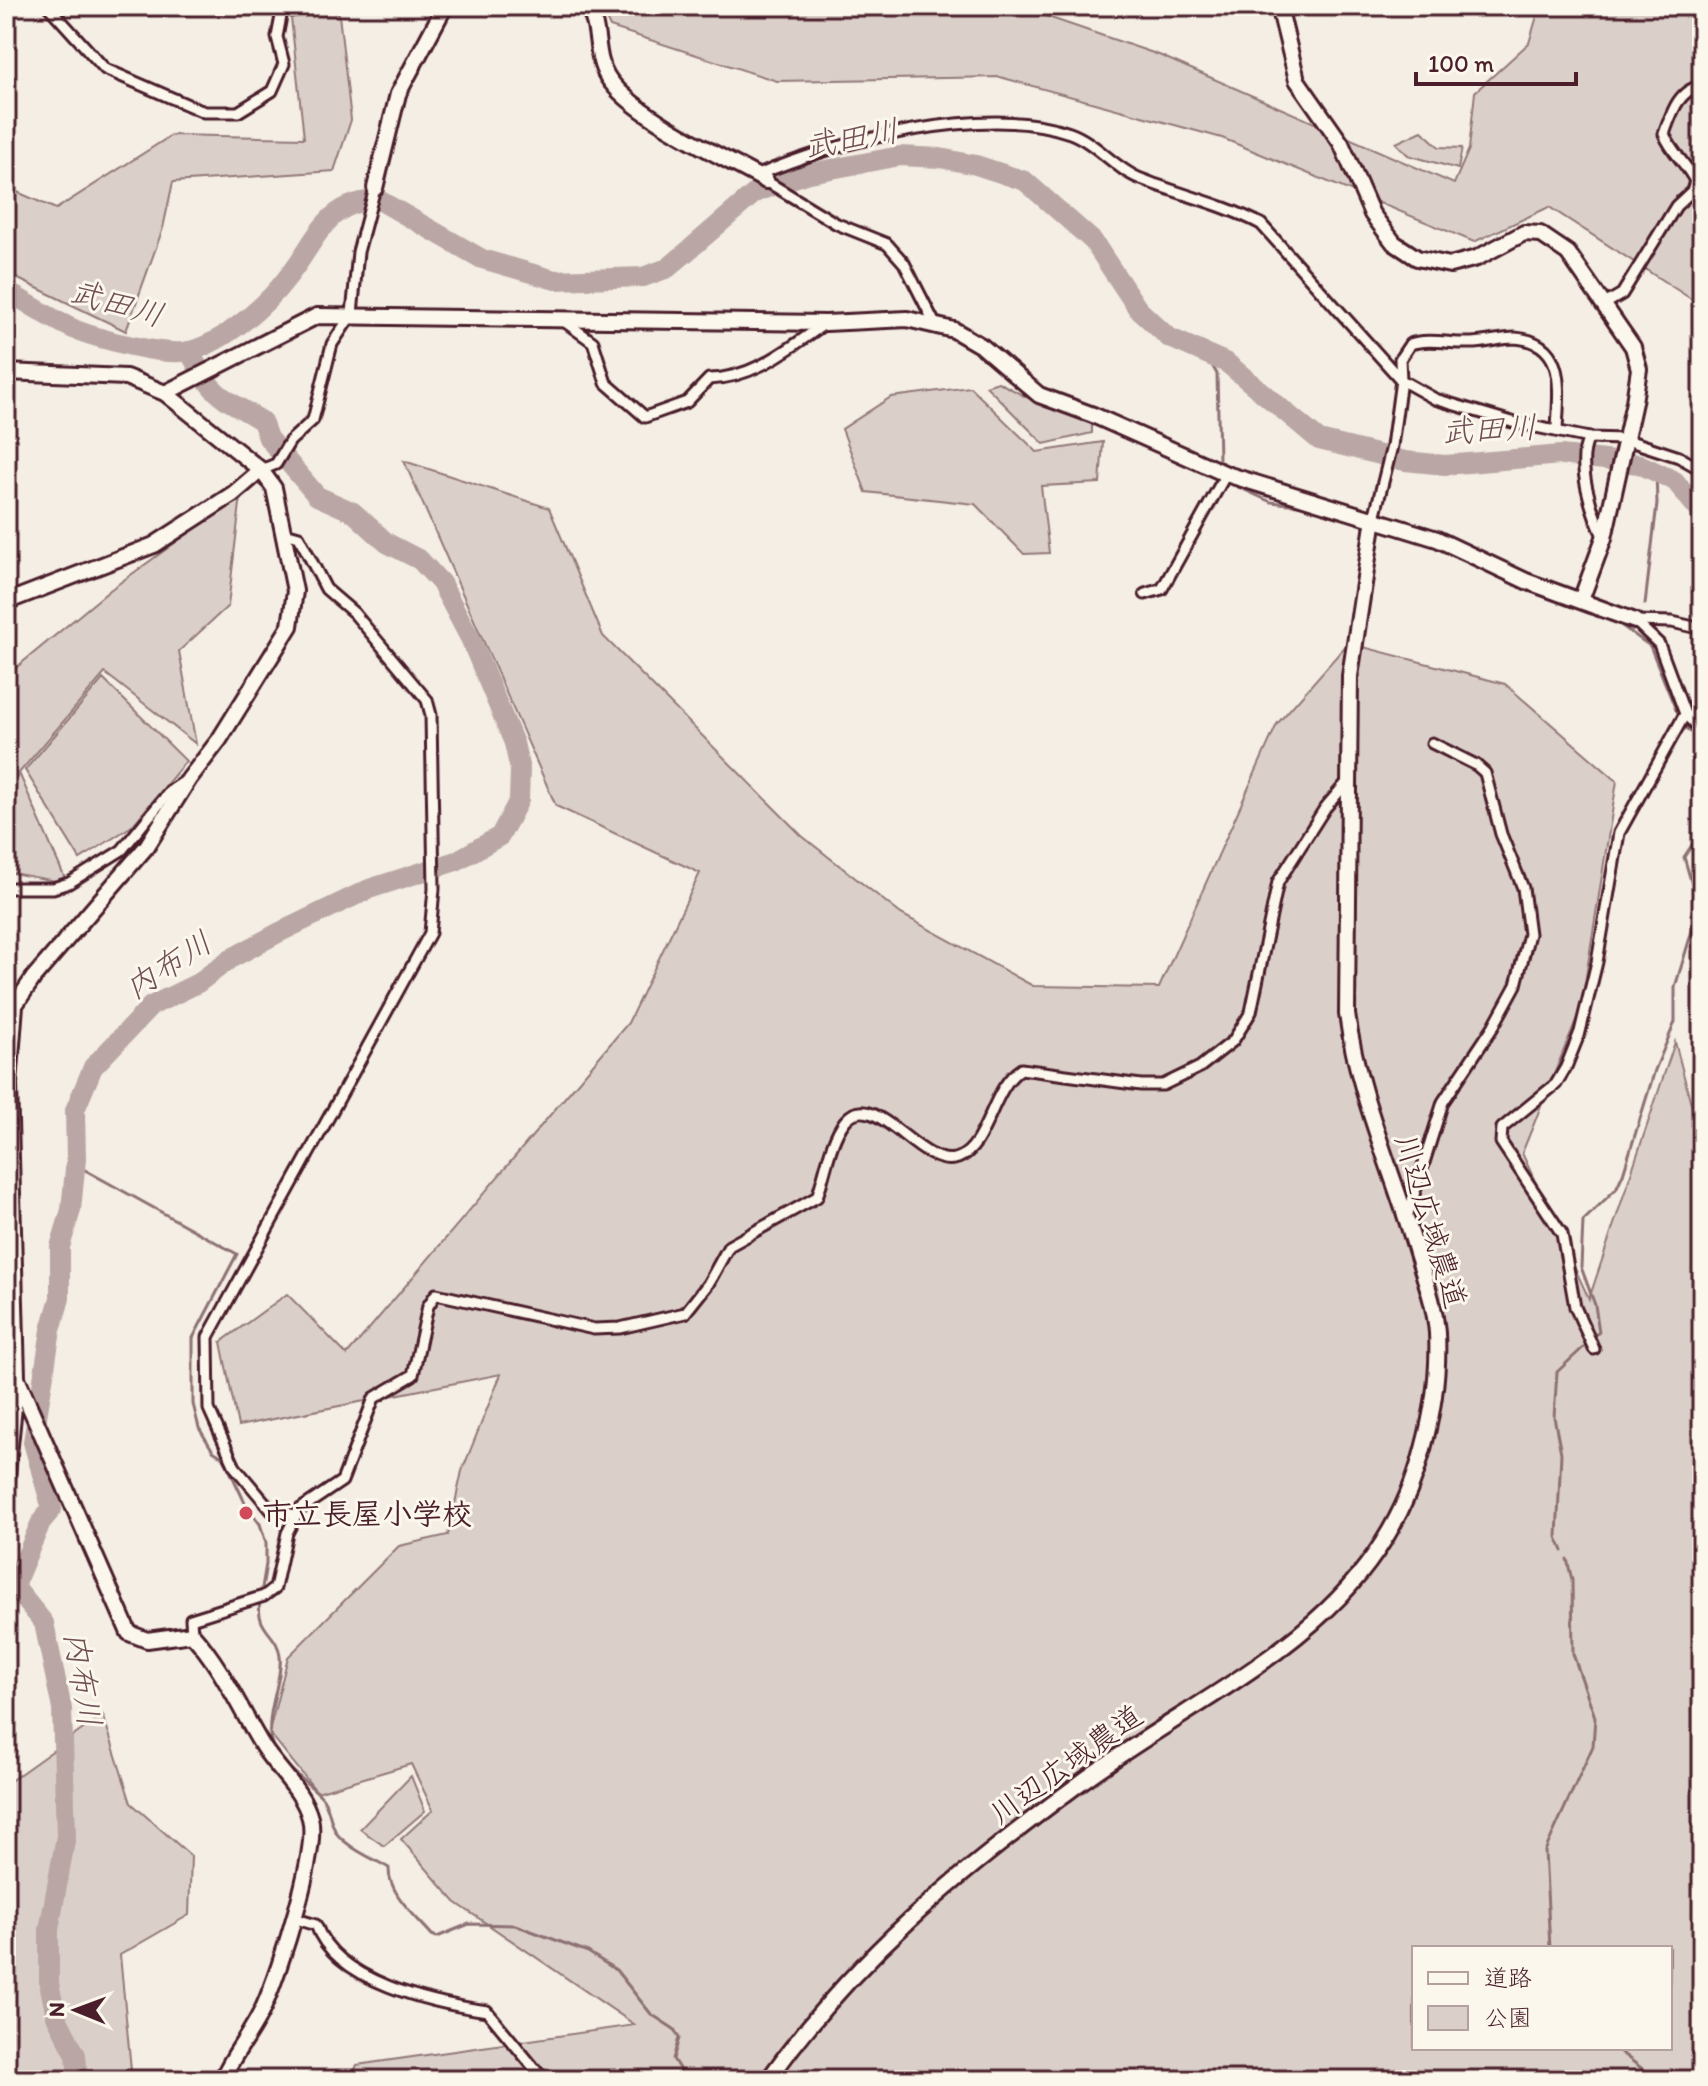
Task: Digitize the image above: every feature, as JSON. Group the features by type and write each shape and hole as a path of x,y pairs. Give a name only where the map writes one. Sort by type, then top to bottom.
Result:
{"street":[{"path":"48,6 105,69 204,112 238,112 272,91 284,64 277,37 282,6"},
{"path":"143,6 149,9 258,6"},
{"path":"6,602 154,545 233,494 261,470 276,464 290,441 313,420 332,344 352,314 358,252 398,94 445,6"},
{"path":"587,6 593,15 606,75 628,102 837,224 887,244 904,263 935,324"},
{"path":"1279,6 1283,36 1297,80 1341,143 1372,214 1394,243 1417,258 1450,265 1477,258 1524,233 1540,234 1568,253 1633,347 1639,369 1604,538 1581,600"},
{"path":"1603,305 1622,294 1676,206 1692,191 1695,181 1685,161 1670,149 1664,134 1673,108 1683,95 1702,86"},
{"path":"761,179 805,154 922,129 971,124 1043,125 1067,132 1141,179 1240,213 1261,224 1297,260 1401,380 1463,410 1557,431 1587,442 1623,443 1679,457 1702,470"},
{"path":"170,390 317,316 352,314 826,323 907,319 954,330 983,347 1039,395 1226,474 1437,539 1526,581 1635,621 1672,622 1702,629"},
{"path":"561,319 593,342 606,383 645,417 687,402 709,379 727,379 760,368 826,323"},
{"path":"1374,518 1387,477 1401,380 1400,359 1414,342 1473,343 1513,338 1528,341 1557,365 1557,431"},
{"path":"6,372 126,377 170,390 261,470 274,488 295,591 290,626 219,740 189,779 147,846 34,977 15,1005 8,1122 17,1377 6,1484"},
{"path":"1587,442 1589,507 1604,538"},
{"path":"1145,594 1162,589 1226,474"},
{"name":"川辺広域農道","path":"768,2080 793,2045 853,1976 933,1896 1077,1785 1290,1645 1326,1614 1367,1569 1403,1505 1419,1467 1435,1392 1437,1330 1407,1217 1357,1067 1347,1014 1350,676 1374,518"},
{"path":"285,533 299,537 326,589 354,613 427,700 431,715 434,889 430,933 417,962 375,1029 208,1337 209,1409 235,1467 272,1511 296,1515"},
{"path":"1635,621 1659,644 1685,714 1702,732"},
{"path":"1594,1349 1568,1281 1562,1234 1501,1142 1502,1128 1556,1084 1566,1067 1580,1032 1597,962 1619,833 1685,714"},
{"path":"1407,1217 1443,1102 1516,985 1529,934 1523,888 1501,834 1485,773 1476,765 1432,743"},
{"path":"6,888 53,888 69,883 122,850 170,791 189,779"},
{"path":"222,2080 264,2008 312,1852 310,1818 297,1792 265,1750 207,1650 192,1634 191,1619 264,1596 275,1588 287,1533 296,1515 304,1504 342,1481 374,1398 413,1375 428,1306 436,1294 594,1329 620,1328 680,1315 687,1312 708,1284 729,1246 817,1197 844,1122 858,1113 871,1113 925,1151 950,1160 964,1155 974,1145 999,1095 1021,1069 1154,1086 1181,1078 1200,1067 1243,1029 1260,977 1271,905 1278,882 1325,808 1349,780"},
{"path":"17,1377 129,1633 147,1640 192,1634"},
{"path":"293,1918 316,1925 332,1954 376,1982 456,2006 487,2011 544,2080"}],"green space":[{"path":"338,6 351,120 334,171 173,182 163,228 126,331 6,273 6,187 56,209 172,135 304,138 291,18"},
{"path":"600,6 1016,6 1159,55 1454,184 1469,149 1475,92 1529,43 1540,6 1702,7 1702,306 1549,207 1474,242 1222,138 1000,77 777,81 610,27"},
{"path":"1422,131 1439,147 1462,148 1458,169 1408,155 1396,143"},
{"path":"998,382 1045,407 1092,422 1092,433 1044,444 986,386"},
{"path":"970,387 1037,452 1103,442 1100,483 1041,486 1049,553 1024,554 975,504 866,492 842,429 891,397"},
{"path":"404,461 549,508 603,636 802,836 901,914 1033,986 1159,988 1277,724 1348,643 1505,684 1617,781 1581,1008 1522,1153 1589,1299 1675,1042 1702,1146 1702,2080 350,2080 357,2065 635,2025 455,1902 401,1839 433,1810 411,1764 317,1792 269,1732 288,1657 399,1546 448,1535 462,1471 501,1374 238,1426 221,1342 287,1294 347,1355 628,1023 700,873 556,806"},
{"path":"241,495 228,606 179,651 196,744 105,673 19,773 67,883 6,872 6,676 110,590"},
{"path":"103,679 186,761 132,826 80,859 25,770"},
{"path":"103,1715 131,1803 191,1856 189,1915 120,1955 132,2080 6,2080 6,1784"},
{"path":"411,1776 425,1811 384,1846 360,1829"}],"waterway":[{"name":"武田川","path":"6,291 87,334 165,352 190,351 217,340 256,311 287,278 324,226 334,216 360,202 379,200 482,259 555,280 643,277 668,268 756,192 805,174 900,156 940,158 976,165 1025,181 1093,241 1138,309 1168,337 1227,363 1319,440 1405,461 1445,465 1561,455 1639,464 1675,481 1702,514"},
{"name":"内布川","path":"78,2080 76,2055 56,2016 49,1983 49,1930 66,1836 62,1709 44,1623 14,1586 41,1522 52,1509 33,1442 51,1330 60,1298 60,1247 71,1210 76,1159 75,1110 93,1067 151,1006 198,983 230,959 278,933 369,889 456,861 500,836 519,800 520,770 514,743 470,638 441,583 420,560 387,543 353,512 317,496 268,438 262,421 219,394 189,351"},
{"path":"1205,353 1217,374 1219,459"},
{"path":"1645,604 1657,504 1656,470"},
{"path":"1238,487 1271,502 1298,505"},
{"path":"1531,590 1554,600"},
{"path":"1615,621 1650,646 1676,710"},
{"path":"1686,728 1702,742"},
{"path":"1593,1337 1599,1332 1595,1305 1581,1267 1583,1221 1616,1189 1623,1174 1655,1070 1675,1022 1675,987 1699,908 1684,857 1702,830"},
{"path":"76,1165 237,1254 193,1338 193,1404 199,1428 213,1451 224,1458 246,1505 260,1524 266,1543 261,1594"},
{"path":"1563,1551 1557,1537 1561,1453 1554,1417 1557,1372 1588,1343"},
{"path":"1550,1946 1545,1851 1593,1746 1595,1717 1573,1654 1572,1580 1567,1559"},
{"path":"260,1601 261,1619 280,1656 270,1719 271,1741 278,1756 323,1799 337,1834 355,1849 389,1868 398,1896 432,1935 437,1937 469,1924 515,1925 588,1952 616,1970 651,2014 674,2029 679,2038 673,2059 686,2080"},
{"path":"1618,2050 1657,2080"}],"place":[{"name":"市立長屋小学校","path":"246,1513"}]}
